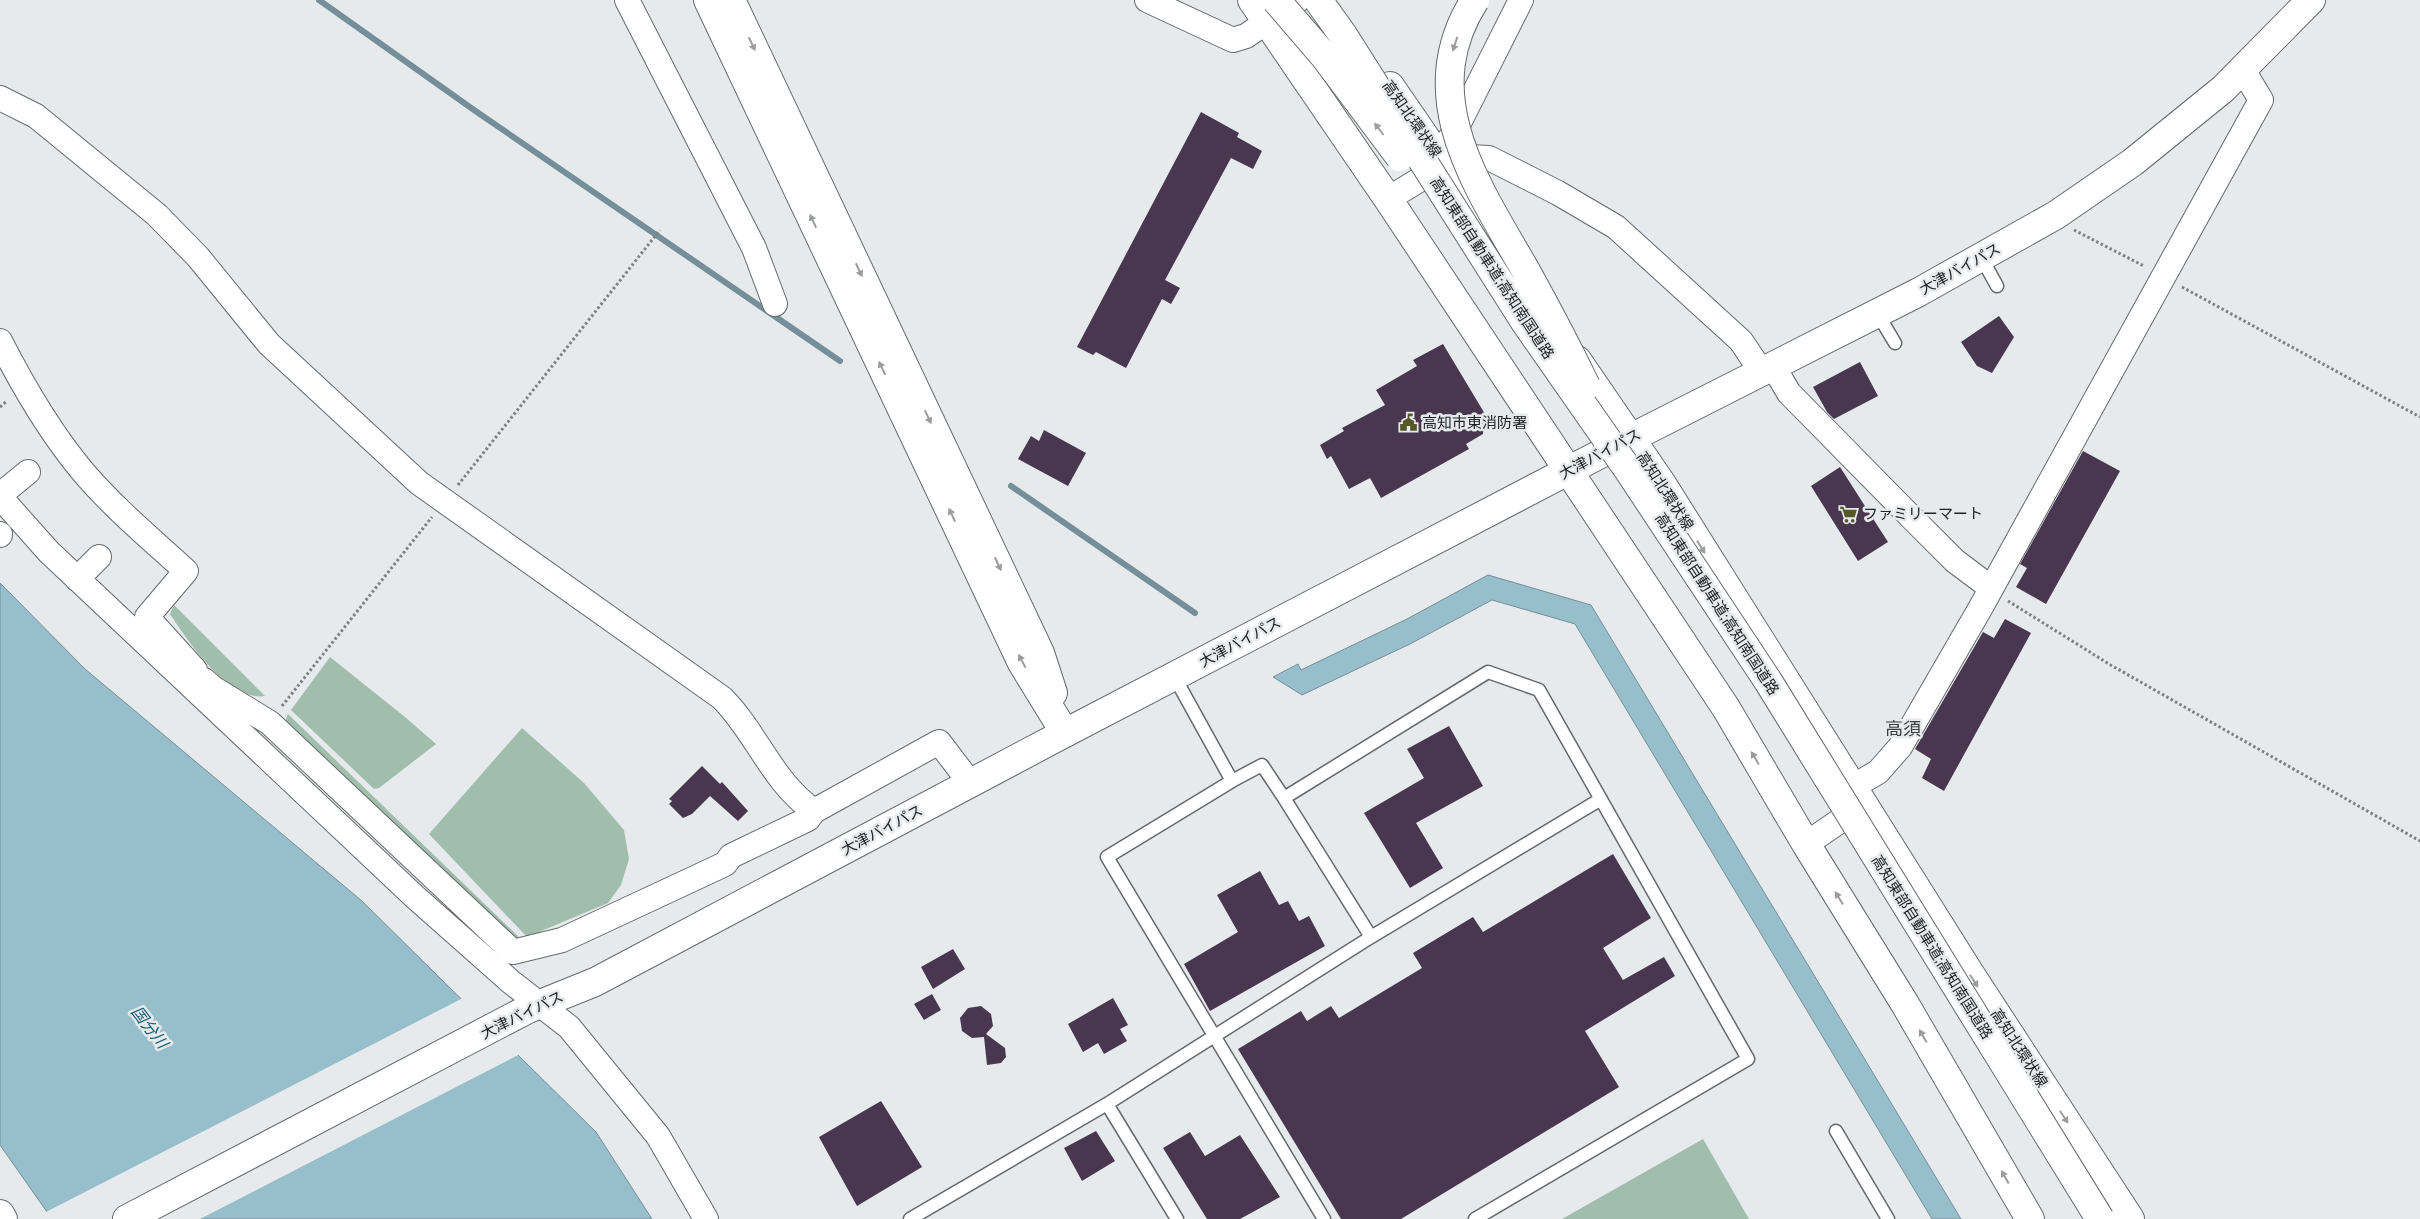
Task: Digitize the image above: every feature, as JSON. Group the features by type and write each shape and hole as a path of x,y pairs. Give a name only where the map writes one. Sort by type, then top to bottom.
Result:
{"main road":[{"path":"708,0 1022,663 1066,732"},
{"path":"731,0 1040,653 1066,732"},
{"path":"1252,0 1271,11 1325,57 1524,322"},
{"name":"高知東部自動車道;高知南国道路","path":"1318,0 1343,35 1524,322 1629,471 1768,681 2100,1219"},
{"name":"高知北環状線","path":"1330,0 1631,438 1969,972 2130,1219"},
{"path":"1475,0 1459,30 1451,56 1449,84 1451,112 1457,140 1480,189 1549,312 1629,471"},
{"name":"大津バイパス","path":"127,1219 535,1006 595,982 1066,732 1631,438 1877,313 1981,257 2052,217 2133,162 2243,70 2311,0"},
{"path":"1271,11 1388,199 1726,708 1806,844 1905,1004 2030,1219"},
{"path":"0,1214 3,1219"}],"street":[{"path":"627,0 754,248 775,304"},
{"path":"1147,0 1233,40 1246,36 1271,11 1298,0"},
{"path":"1388,199 1419,180 1455,131 1521,0"},
{"path":"1806,844 1858,796 1900,747 1991,588 2261,100 2243,70"},
{"path":"0,98 36,116 157,216 198,257 269,344 375,445 419,483 722,698 738,717 787,789 814,811"},
{"path":"1438,156 1488,158 1558,193 1616,227 1741,341 1878,484 1955,561 1991,588"},
{"path":"0,341 28,396 52,432 84,473 117,508 186,571 147,617 199,685 213,688 270,722 513,952 562,940 725,864 732,856 808,820 814,811 939,742 971,784"},
{"path":"28,472 0,496 28,531 77,579 199,685 422,903 511,982 535,1006 570,1027 658,1136 706,1219"},
{"path":"77,579 99,557"}],"lane":[{"path":"1981,257 1997,286"},
{"path":"1877,313 1895,343"},
{"path":"1284,798 1488,672 1539,690 1748,1060 1475,1219"},
{"path":"1174,676 1232,781"},
{"path":"1323,1219 1107,857 1232,781 1262,765 1371,937"},
{"path":"910,1219 1107,1104 1371,937 1601,799"},
{"path":"1107,1104 1177,1219"},
{"path":"1836,1131 1888,1219"}],"path":[{"path":"2052,217 2420,417"},
{"path":"270,722 660,230"},
{"path":"1991,588 2039,622 2109,664 2420,841"}],"green space":[{"path":"174,605 265,696 251,695 237,689 210,667 170,614"},
{"path":"330,657 436,744 379,788 374,789 291,710"},
{"path":"288,714 521,939 516,943 285,722"},
{"path":"522,728 584,783 624,830 629,859 621,885 608,903 527,937 429,834"},
{"path":"1703,1139 1749,1219 1562,1219"}],"water":[{"path":"1488,575 1591,605 1961,1219 1932,1219 1575,624 1492,600 1410,644 1302,695 1273,677 1298,664 1301,670 1407,619"},
{"name":"国分川","path":"0,583 85,669 362,901 596,1132 652,1219 52,1219 0,1145"}],"pier":[{"path":"463,998 520,1054 200,1219 49,1219 44,1213"}],"building":[{"path":"1201,112 1239,133 1237,137 1262,151 1253,169 1231,158 1165,280 1180,288 1171,304 1162,299 1126,368 1096,352 1093,355 1077,347"},
{"path":"1999,316 2014,337 1992,373 1977,366 1961,342"},
{"name":"高知市東消防署","path":"1443,344 1485,414 1483,434 1466,444 1469,449 1381,498 1370,478 1349,489 1331,456 1327,459 1320,445 1344,431 1342,428 1385,405 1376,390 1417,366 1413,360"},
{"path":"1860,362 1878,396 1834,419 1827,412 1813,387"},
{"path":"1044,430 1086,453 1068,486 1018,459 1031,436 1039,441"},
{"path":"2083,451 2120,471 2046,604 2016,587 2027,568 2020,564"},
{"name":"ファミリーマート","path":"1840,467 1888,542 1858,561 1811,486"},
{"path":"2005,619 2031,633 1944,791 1922,778 1931,759 1915,749 1983,632 1994,638"},
{"path":"1449,726 1483,786 1416,823 1443,868 1410,888 1364,813 1424,778 1407,749"},
{"path":"702,766 720,784 722,782 748,811 738,821 710,796 692,814 683,818 669,804 672,801 669,799"},
{"path":"1613,854 1651,918 1603,948 1623,980 1664,957 1675,976 1585,1031 1619,1087 1401,1219 1341,1219 1238,1049 1301,1011 1307,1021 1331,1006 1339,1018 1422,968 1413,953 1473,917 1483,932"},
{"path":"1260,871 1279,905 1288,901 1299,921 1309,916 1325,946 1210,1011 1184,964 1238,932 1217,895"},
{"path":"953,949 965,969 933,989 921,967"},
{"path":"932,994 941,1010 924,1020 914,1004"},
{"path":"1113,998 1128,1025 1120,1029 1127,1041 1104,1054 1098,1043 1083,1052 1068,1024"},
{"path":"981,1006 991,1014 993,1026 986,1034 1005,1048 1006,1057 1001,1063 987,1065 984,1037 972,1038 962,1031 960,1018 968,1008"},
{"path":"881,1101 922,1167 857,1206 819,1137"},
{"path":"1096,1131 1115,1161 1082,1181 1064,1148"},
{"path":"1190,1132 1205,1156 1240,1135 1280,1197 1240,1219 1207,1219 1163,1148"}],"waterway":[{"path":"319,0 474,110 840,361"},
{"path":"1011,486 1195,613"}],"place":[{"name":"高知市東消防署","path":"1408,423"},
{"name":"ファミリーマート","path":"1849,514"}],"district":[{"name":"高須","path":"1903,729"}]}
